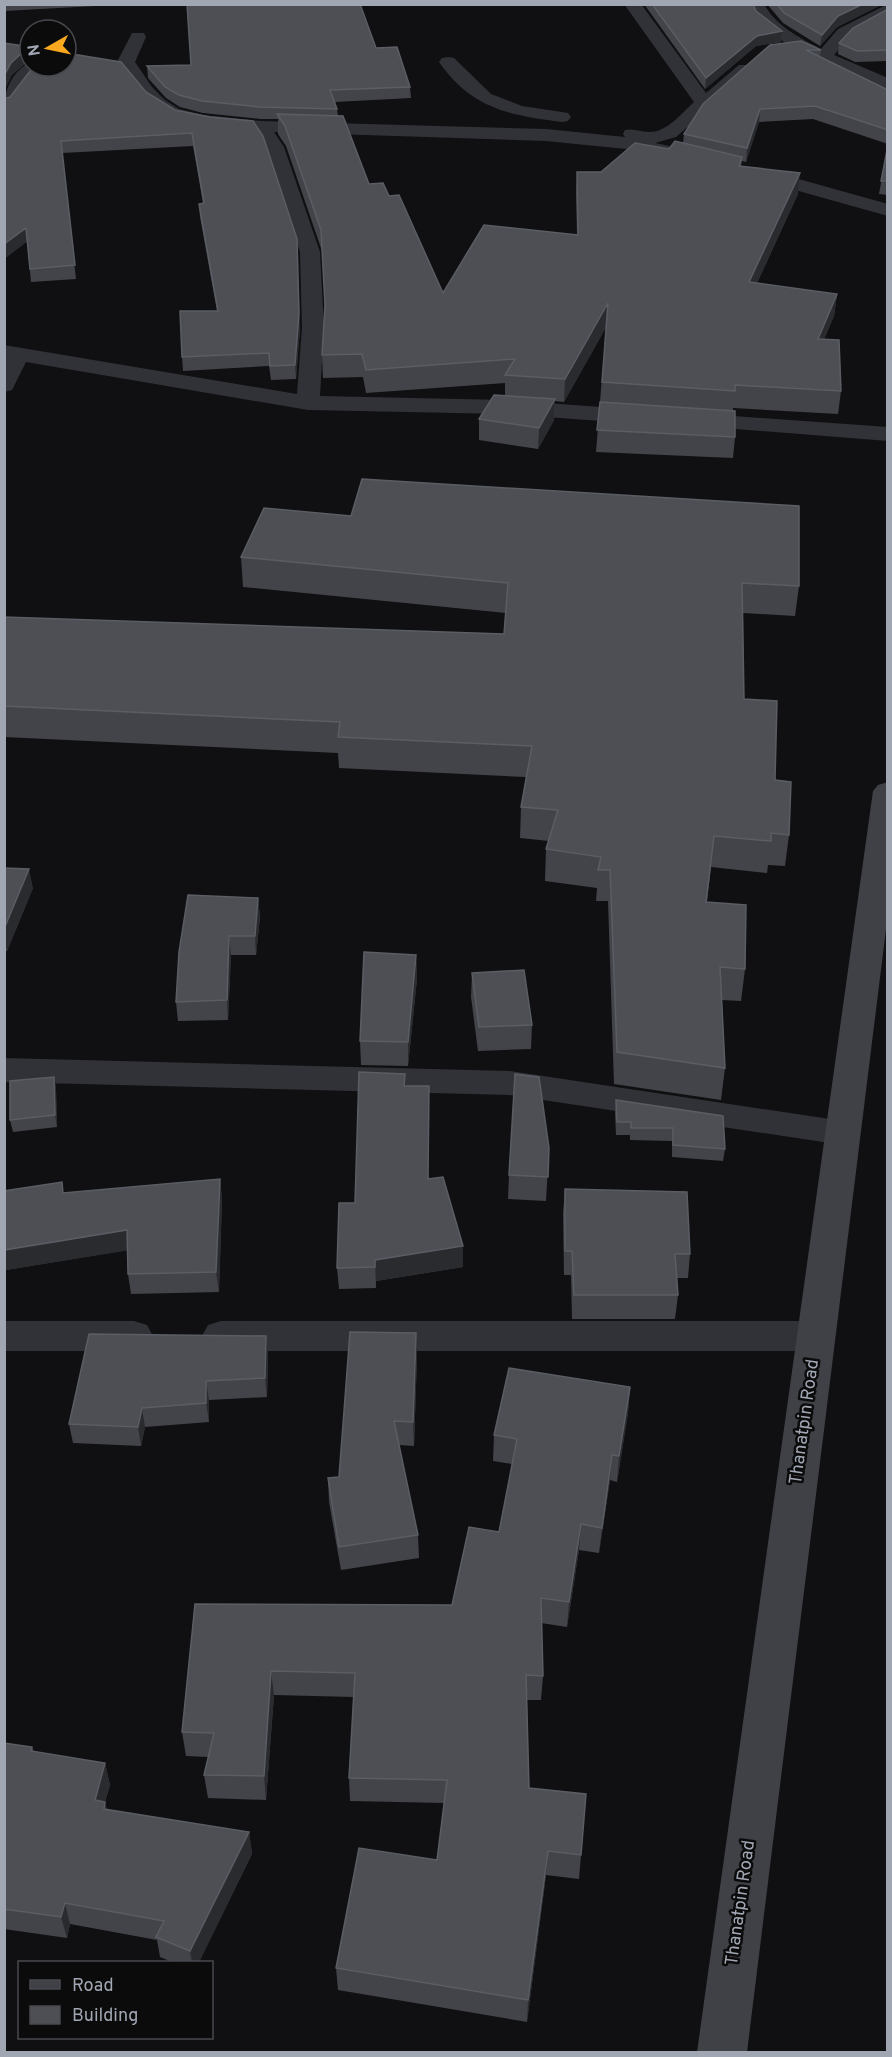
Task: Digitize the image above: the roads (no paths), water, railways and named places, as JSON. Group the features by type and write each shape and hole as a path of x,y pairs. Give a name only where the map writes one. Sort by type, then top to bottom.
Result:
{"main road":[{"name":"Thanatpin Road","path":"722,2052 888,791"}],"street":[{"path":"632,4 704,103"},
{"path":"756,4 758,11 771,26 802,46 888,85"},
{"path":"824,56 844,33 888,9"},
{"path":"138,37 120,62 142,88 173,113 219,122 261,126 546,135 636,144 696,158"},
{"path":"771,50 802,46"},
{"path":"448,62 485,98 518,111 587,121 641,138 655,138 669,133 754,60"},
{"path":"4,104 22,78"},
{"path":"261,126 275,147 310,252 313,327 308,403"},
{"path":"742,169 888,210"},
{"path":"4,385 12,353 308,403 506,407 888,434"},
{"path":"4,1070 510,1083 843,1133"},
{"path":"4,1336 816,1336"}]}
